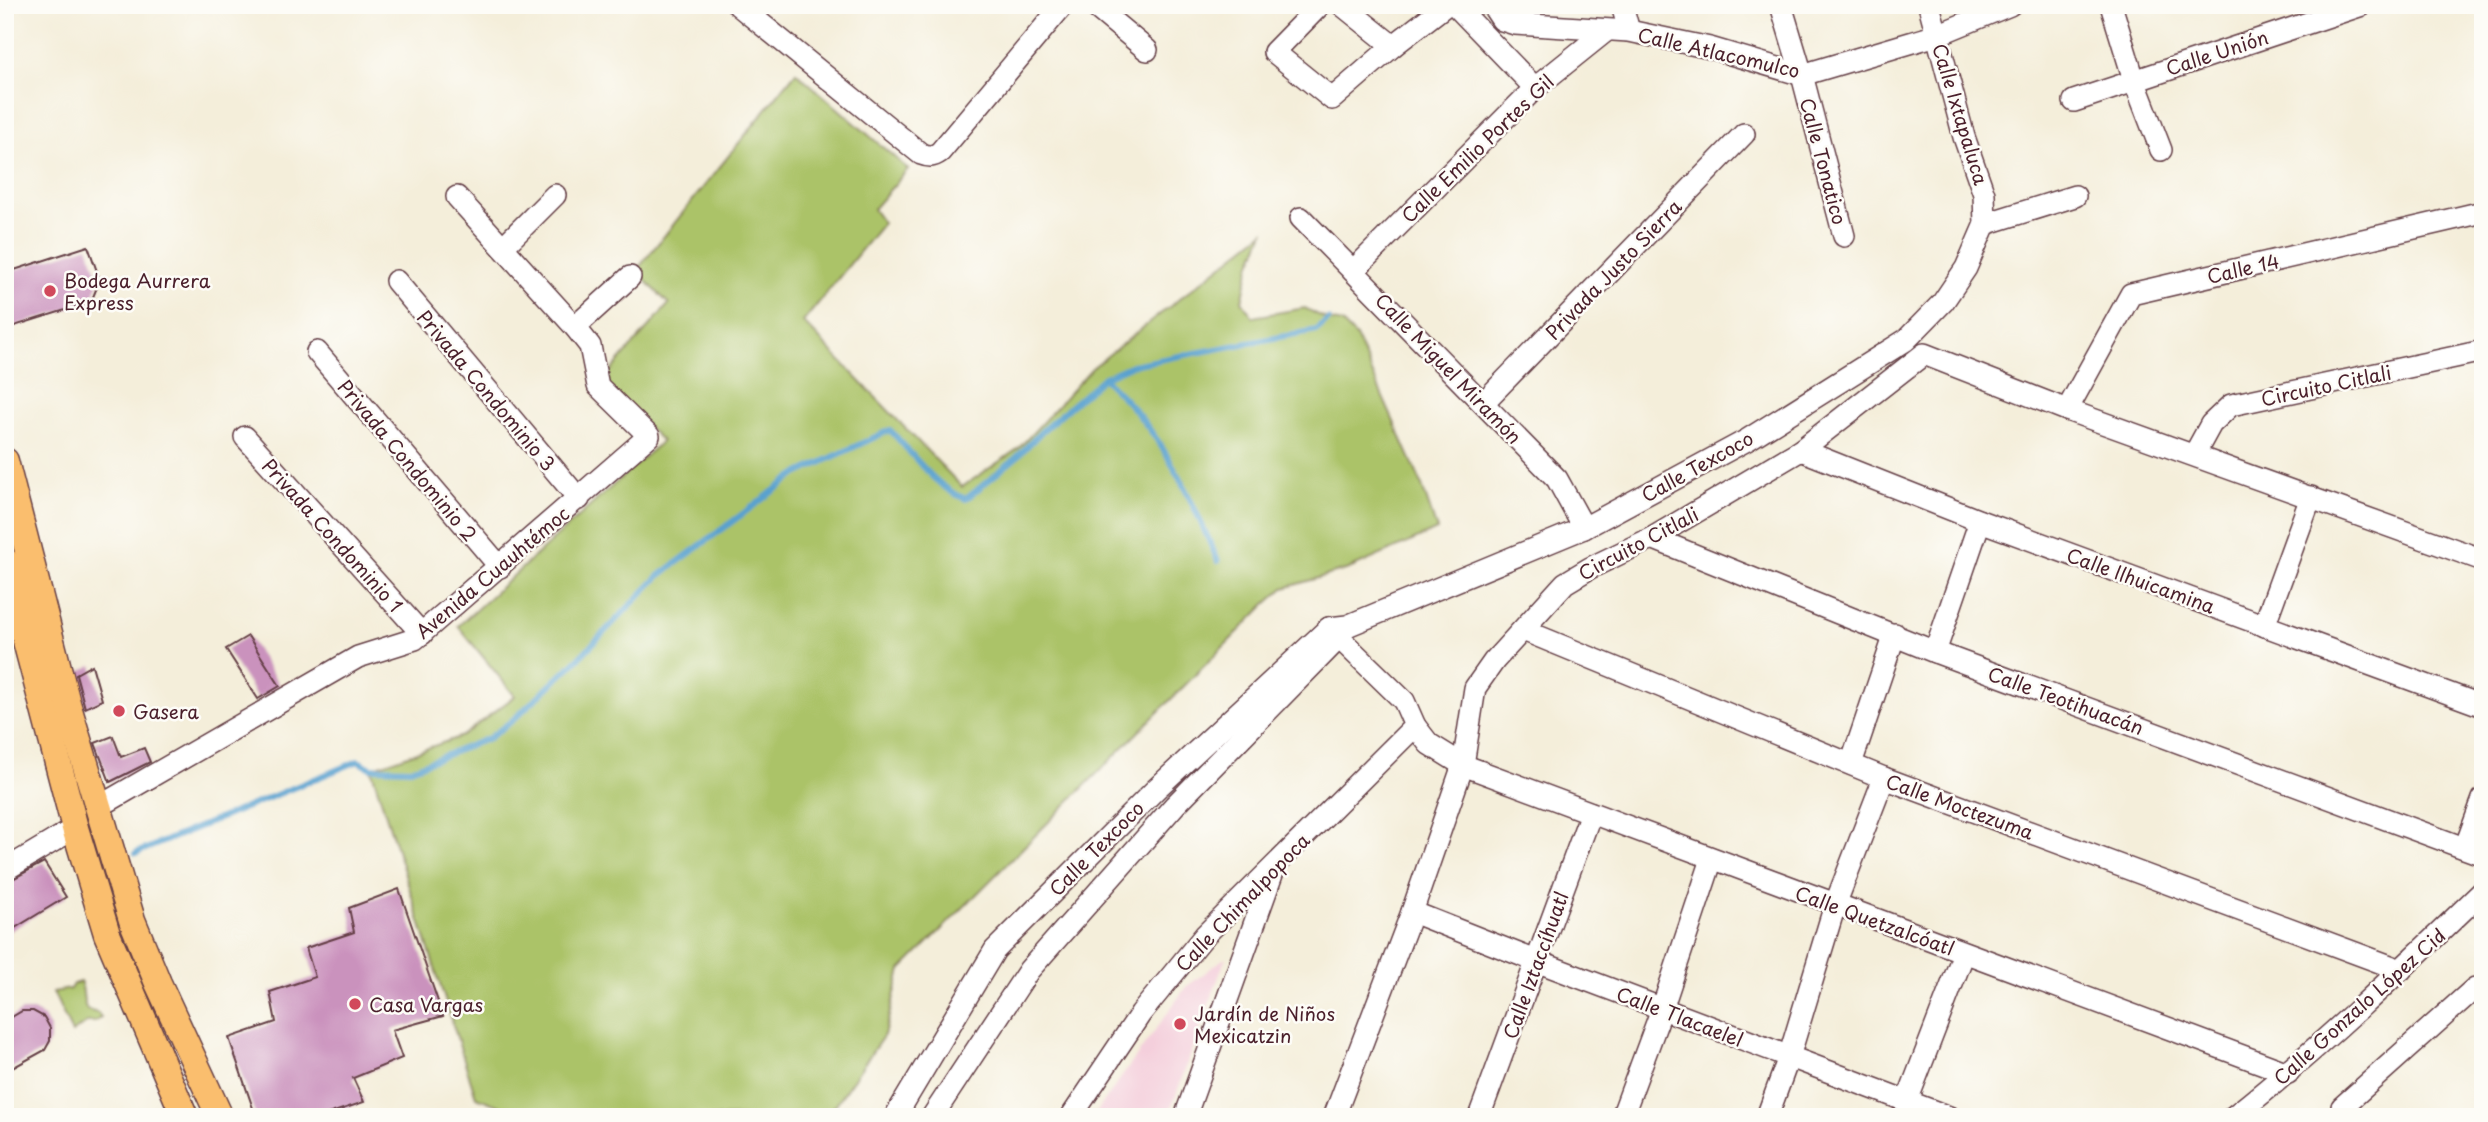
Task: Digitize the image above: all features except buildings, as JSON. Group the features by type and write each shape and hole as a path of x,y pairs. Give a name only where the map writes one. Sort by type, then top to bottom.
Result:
{"main road":[{"path":"5,461 67,703 132,920 220,1117"},
{"path":"5,561 75,828 107,934 186,1117"}],"street":[{"path":"738,5 921,153 934,156 1063,5"},
{"path":"1093,5 1147,50"},
{"path":"1320,5 1274,52 1332,99 1446,5"},
{"path":"1342,5 1393,46"},
{"path":"1455,5 1535,88"},
{"path":"1622,5 1629,31"},
{"name":"Calle Tonatico","path":"1781,5 1844,236"},
{"name":"Calle Ixtapaluca","path":"1928,5 1964,137 1984,194 1985,224"},
{"name":"Calle Atlacomulco","path":"1497,13 1515,24 1629,31 1710,48 1802,75 1937,35 2010,5"},
{"path":"2111,5 2134,80 2161,150"},
{"name":"Calle Unión","path":"2074,102 2362,5"},
{"name":"Calle Emilio Portes Gil","path":"1353,271 1535,88 1606,31"},
{"name":"Privada Justo Sierra","path":"1483,403 1744,134"},
{"path":"503,247 555,195"},
{"path":"1985,224 2075,196"},
{"path":"457,197 575,327 630,277"},
{"name":"Calle 14","path":"2067,410 2131,294 2483,212"},
{"name":"Calle Miguel Miramón","path":"1301,218 1557,479 1584,528"},
{"name":"Calle Texcoco","path":"895,1117 995,950 1157,788 1338,631 1584,528 1747,440 1906,340 1943,302 1966,268 1985,224"},
{"name":"Privada Condominio 3","path":"396,281 579,499"},
{"name":"Avenida Cuauhtémoc","path":"100,806 358,657 415,639 649,436 598,386 590,346 575,327"},
{"name":"Circuito Citlali","path":"2194,455 2211,424 2231,405 2483,351"},
{"name":"Privada Condominio 2","path":"317,352 500,567"},
{"name":"Circuito Citlali","path":"1334,1117 1412,912 1463,765 1475,688 1494,661 1565,583 1652,538 1801,450 1924,355 2067,410 2483,560"},
{"name":"Privada Condominio 1","path":"245,437 422,634"},
{"name":"Calle Ilhuicamina","path":"1801,450 1980,521 2483,706"},
{"path":"2264,626 2311,497"},
{"path":"1935,652 1980,521"},
{"name":"Calle Teotihuacán","path":"1652,538 1935,652 2474,852"},
{"name":"Calle Moctezuma","path":"1523,630 1884,778 2401,970"},
{"path":"1338,631 1404,701 1415,726"},
{"name":"Calle Texcoco","path":"932,1117 1029,970 1175,805 1338,631"},
{"path":"1851,764 1895,634"},
{"name":"Calle Quetzalcóatl","path":"1415,726 1429,744 1463,765 2288,1073"},
{"name":"Calle Chimalpopoca","path":"1071,1117 1141,1013 1205,935 1415,726"},
{"path":"1767,1117 1790,1057 1835,905 1884,778"},
{"path":"2474,852 2483,799"},
{"name":"Calle Iztaccíhuatl","path":"1479,1117 1591,813"},
{"path":"5,870 75,828"},
{"path":"1622,1117 1662,1009 1712,859"},
{"path":"1185,1117 1276,864"},
{"name":"Calle Gonzalo López Cid","path":"2233,1117 2288,1073 2483,891"},
{"name":"Calle Tlacaelel","path":"1412,912 1790,1057 1917,1109 1949,1117"},
{"path":"1917,1109 1964,953"},
{"path":"2346,1112 2475,988"}],"shaded area":[{"name":"Jardín de Niños Mexicatzin","path":"1226,957 1168,1117 1093,1117 1186,987"}],"green space":[{"path":"796,72 908,169 873,209 883,223 803,322 962,487 1019,448 1092,368 1264,232 1250,266 1242,301 1253,317 1305,308 1328,320 1342,323 1356,337 1420,480 1437,530 1349,569 1284,588 1265,605 901,970 884,1035 827,1117 504,1117 500,1106 476,1097 371,768 462,736 515,696 458,626 662,441 601,382 669,304 636,271"},
{"path":"80,982 87,1010 98,1013 101,1018 88,1022 72,1033 53,992 70,989 73,984"}],"waterway":[{"path":"136,853 358,761 371,768 411,769 489,738 513,720 573,664 659,576 795,475 890,430 934,478 966,499 1018,456 1042,431 1103,378 1132,365 1317,330 1328,320"},
{"path":"1103,378 1124,398 1158,441 1184,486 1218,561"}],"place":[{"name":"Bodega Aurrera Express","path":"50,291"},
{"name":"Gasera","path":"119,711"},
{"name":"Casa Vargas","path":"355,1004"},
{"name":"Jardín de Niños Mexicatzin","path":"1180,1024"}]}
